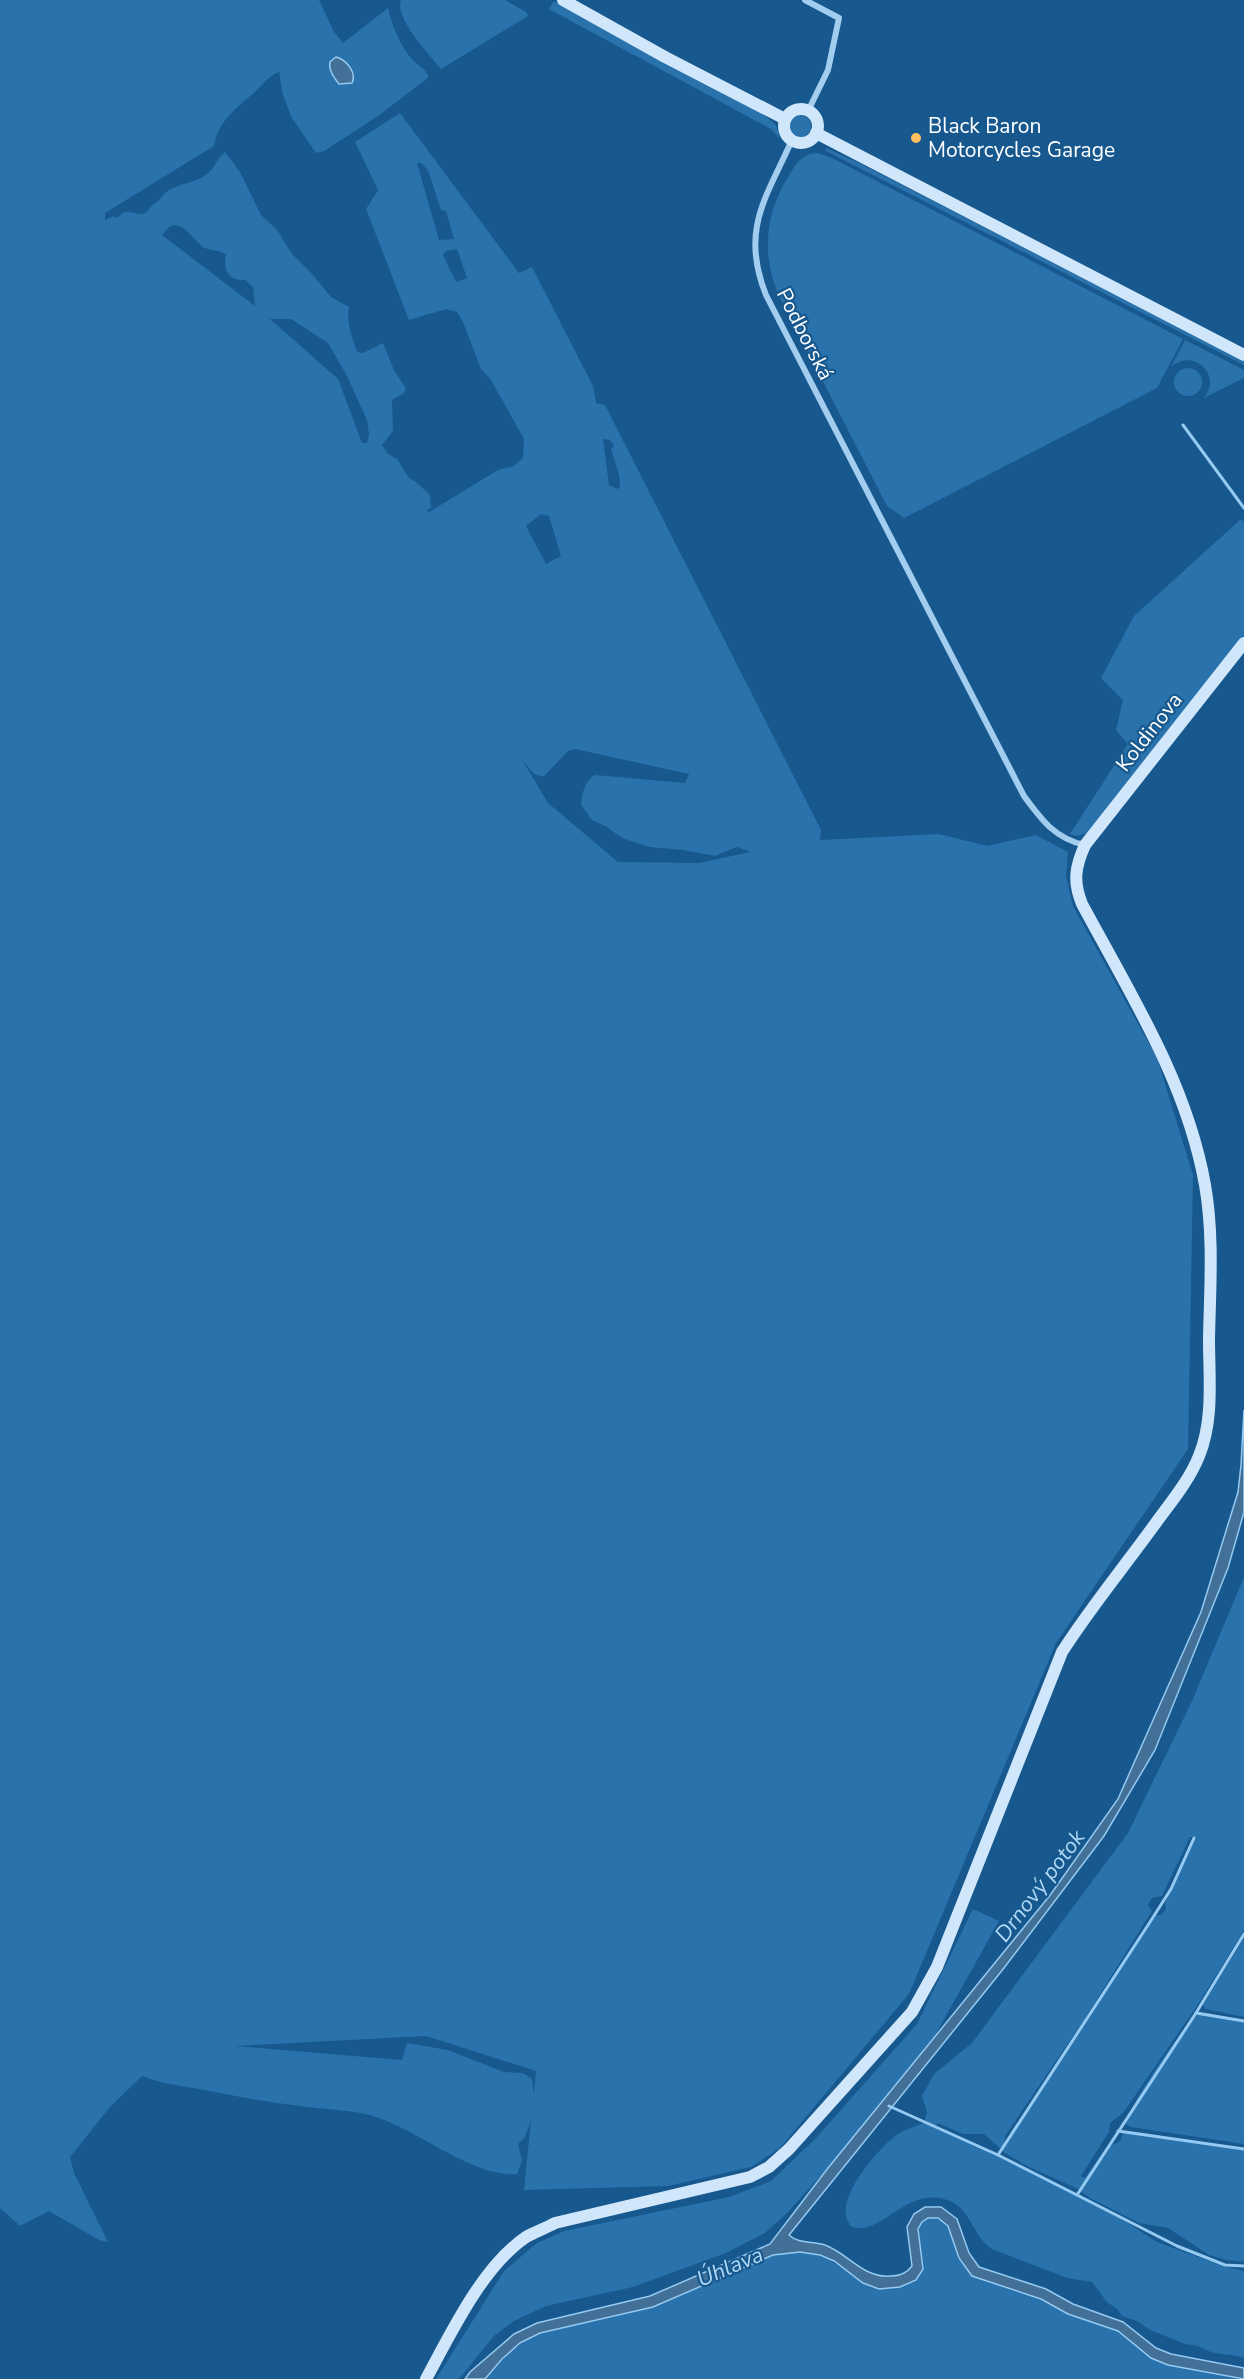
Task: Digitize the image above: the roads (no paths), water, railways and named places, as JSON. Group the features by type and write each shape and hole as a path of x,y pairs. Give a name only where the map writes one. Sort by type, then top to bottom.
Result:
{"main road":[{"path":"563,0 665,57 785,119"},
{"path":"794,110 808,111 816,120 816,133 806,142 792,140 784,129 785,119 794,110"},
{"path":"816,133 1244,355"},
{"name":"Koldinova","path":"426,2379 450,2332 492,2269 526,2238 555,2223 750,2177 769,2167 789,2150 912,2012 945,1947 1062,1652 1080,1623 1184,1484 1199,1457 1208,1425 1210,1238 1206,1187 1192,1130 1175,1081 1077,891 1075,871 1085,845 1244,643"}],"street":[{"path":"805,0 839,18 828,70 808,111"},
{"name":"Podborská","path":"792,140 764,198 757,224 755,245 759,273 766,295 1024,796 1043,822 1069,842 1085,845"}],"water":[{"path":"336,57 350,67 353,75 352,83 339,84 333,77 330,62"},
{"name":"Úhlava","path":"1244,1410 1244,1512 1228,1568 1155,1750 1104,1836 1004,1968 789,2235 801,2241 834,2249 873,2274 897,2275 912,2266 907,2227 914,2214 925,2207 941,2207 957,2219 969,2253 979,2267 1046,2289 1073,2304 1123,2322 1156,2348 1171,2354 1244,2368 1244,2379 1168,2365 1151,2358 1118,2331 1068,2314 1041,2299 972,2276 959,2258 948,2226 938,2218 928,2218 918,2229 923,2269 916,2280 900,2287 879,2289 863,2283 834,2261 820,2255 800,2252 773,2255 653,2307 540,2333 520,2343 485,2379 465,2379 514,2334 537,2323 650,2296 770,2244 828,2168 1051,1894 1118,1799 1201,1612 1238,1492"}],"waterway":[{"path":"1183,425 1244,508"},
{"path":"998,2155 1171,1889 1194,1838"},
{"path":"1196,2013 1244,1934"},
{"path":"889,2106 998,2155 1077,2195 1196,2013 1244,2021"},
{"path":"1118,2131 1244,2149"},
{"path":"1077,2195 1177,2246 1225,2265 1244,2266"}],"place":[{"name":"Black Baron Motorcycles Garage","path":"916,138"}],"water label":[{"name":"Drnový potok","path":"1040,1886"}]}
